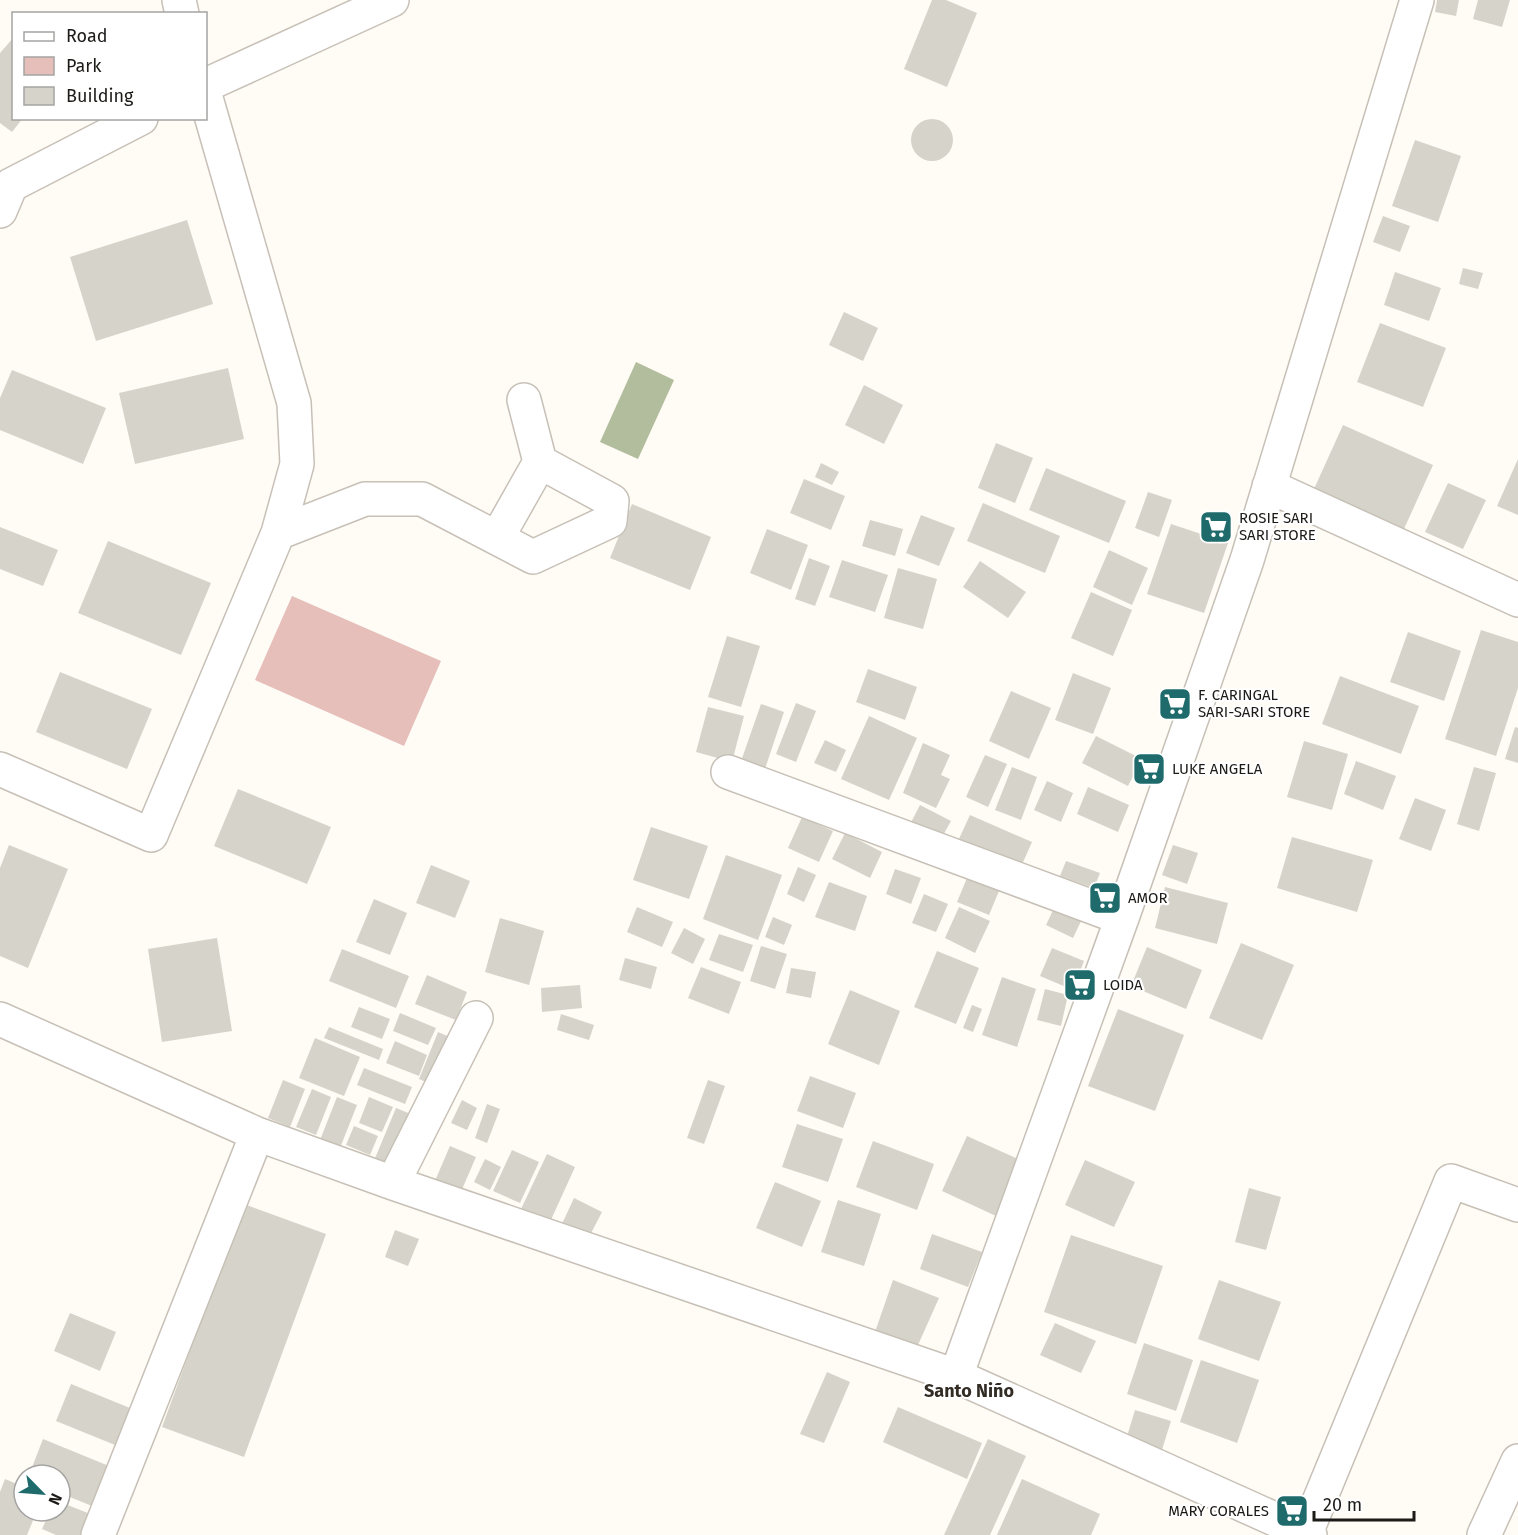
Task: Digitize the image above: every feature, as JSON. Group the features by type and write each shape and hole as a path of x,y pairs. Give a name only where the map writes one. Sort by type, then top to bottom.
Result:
{"street":[{"path":"207,85 392,0"},
{"path":"956,1376 1122,918 1247,560 1417,0"},
{"path":"0,769 152,835 278,532 297,464 294,403 207,101"},
{"path":"4,191 137,120"},
{"path":"497,538 540,462 524,400"},
{"path":"278,532 365,499 422,499 533,557 610,521 612,501 540,462"},
{"path":"1269,486 1518,600"},
{"path":"729,772 1122,918"},
{"path":"393,1184 476,1018"},
{"path":"0,1019 257,1134 393,1184 956,1376 1300,1533 1451,1181 1518,1205"},
{"path":"98,1535 257,1134"},
{"path":"1484,1535 1518,1461"}],"green space":[{"path":"292,596 441,661 404,746 255,680"}],"shaded area":[{"path":"636,362 674,380 638,459 600,442"}],"building":[{"path":"932,0 946,0 977,13 947,87 904,69"},
{"path":"1437,0 1459,0 1456,16 1435,12"},
{"path":"1478,0 1510,0 1502,27 1473,19"},
{"path":"12,39 12,120 21,120 12,132 0,123 0,53"},
{"path":"932,119 940,120 947,125 952,132 952,148 947,155 940,160 932,161 924,160 917,155 912,148 911,140 912,132 917,125 924,120"},
{"path":"1415,140 1461,156 1438,222 1392,206"},
{"path":"1383,216 1410,226 1400,252 1373,242"},
{"path":"187,220 213,304 96,341 70,257"},
{"path":"1463,268 1483,273 1478,289 1459,284"},
{"path":"1395,272 1441,288 1429,321 1384,305"},
{"path":"844,312 878,328 863,361 829,345"},
{"path":"1380,323 1446,348 1423,407 1357,382"},
{"path":"228,368 244,439 135,464 119,393"},
{"path":"12,370 106,408 83,464 0,430 0,398"},
{"path":"864,385 903,405 884,444 845,425"},
{"path":"1343,425 1433,465 1399,540 1309,500"},
{"path":"996,443 1033,458 1015,503 978,488"},
{"path":"1518,459 1518,515 1497,506"},
{"path":"821,463 839,472 832,485 815,477"},
{"path":"1046,468 1126,501 1109,543 1029,510"},
{"path":"804,479 845,496 831,530 790,513"},
{"path":"1448,483 1486,500 1463,549 1425,532"},
{"path":"1148,492 1172,500 1159,537 1135,528"},
{"path":"983,503 1060,536 1045,573 967,541"},
{"path":"632,504 711,537 690,590 610,558"},
{"path":"921,515 955,528 939,566 906,553"},
{"path":"870,520 903,529 895,556 862,546"},
{"path":"1171,524 1228,543 1204,613 1147,594"},
{"path":"0,527 58,550 43,586 0,569"},
{"path":"767,529 808,545 791,590 750,573"},
{"path":"108,541 211,583 181,655 78,613"},
{"path":"1109,550 1148,568 1132,605 1093,587"},
{"path":"809,558 830,566 815,606 795,599"},
{"path":"842,560 888,575 875,612 829,597"},
{"path":"980,561 1026,592 1008,618 963,587"},
{"path":"898,568 937,579 923,629 884,618"},
{"path":"1091,592 1132,610 1113,656 1071,638"},
{"path":"1481,630 1518,642 1518,688 1496,756 1445,739"},
{"path":"1408,632 1461,651 1444,701 1390,682"},
{"path":"727,636 760,646 741,707 708,697"},
{"path":"868,669 917,687 905,720 856,702"},
{"path":"60,672 152,709 127,769 36,732"},
{"path":"1073,673 1111,688 1093,734 1055,720"},
{"path":"1340,676 1419,706 1401,754 1322,724"},
{"path":"1011,691 1051,708 1029,759 989,741"},
{"path":"796,703 816,711 796,762 776,754"},
{"path":"761,704 784,712 764,772 740,764"},
{"path":"708,707 744,716 732,762 696,752"},
{"path":"869,716 917,738 889,800 841,779"},
{"path":"1515,727 1518,728 1518,763 1505,759"},
{"path":"1096,736 1142,759 1128,786 1082,763"},
{"path":"825,740 846,750 836,772 814,763"},
{"path":"1304,741 1348,754 1332,810 1287,797"},
{"path":"923,743 950,755 941,775 950,779 936,808 903,793"},
{"path":"985,755 1007,764 988,807 966,797"},
{"path":"1356,761 1396,776 1383,810 1344,794"},
{"path":"1012,767 1037,777 1021,820 995,810"},
{"path":"1474,767 1496,773 1479,831 1457,824"},
{"path":"1047,781 1073,793 1061,822 1034,810"},
{"path":"1088,787 1129,805 1118,832 1077,814"},
{"path":"238,789 331,827 307,884 214,846"},
{"path":"1415,798 1446,810 1431,851 1399,839"},
{"path":"920,805 951,821 935,850 905,834"},
{"path":"970,815 1032,842 1020,869 958,841"},
{"path":"802,817 833,831 819,862 788,848"},
{"path":"651,827 708,846 689,899 633,880"},
{"path":"845,833 882,852 870,878 832,859"},
{"path":"1292,837 1373,860 1357,912 1277,888"},
{"path":"9,845 68,869 28,968 0,956 0,868"},
{"path":"1173,845 1198,853 1187,884 1162,875"},
{"path":"726,855 782,875 758,940 703,919"},
{"path":"1066,861 1100,873 1094,888 1060,876"},
{"path":"431,865 470,881 455,918 416,903"},
{"path":"798,867 816,875 804,902 787,894"},
{"path":"895,869 921,878 911,904 886,894"},
{"path":"967,878 999,891 989,915 957,902"},
{"path":"829,882 867,896 855,931 815,917"},
{"path":"1165,887 1228,903 1217,944 1155,928"},
{"path":"924,894 948,904 936,932 912,923"},
{"path":"374,899 407,913 390,955 356,942"},
{"path":"1055,906 1082,919 1073,938 1046,925"},
{"path":"637,907 673,922 662,947 627,932"},
{"path":"959,907 990,921 975,953 945,938"},
{"path":"773,917 792,925 784,945 765,937"},
{"path":"500,918 544,931 529,985 485,972"},
{"path":"684,928 705,939 693,964 671,953"},
{"path":"719,934 753,945 743,972 709,960"},
{"path":"217,938 232,1031 162,1042 148,949"},
{"path":"1241,943 1294,965 1262,1040 1209,1018"},
{"path":"761,946 787,954 775,989 750,981"},
{"path":"1147,947 1202,970 1186,1009 1131,986"},
{"path":"1052,948 1084,961 1073,990 1040,976"},
{"path":"342,949 409,976 396,1008 329,981"},
{"path":"937,951 979,968 956,1024 914,1007"},
{"path":"625,958 657,967 651,989 619,980"},
{"path":"701,967 741,982 729,1014 688,998"},
{"path":"791,968 816,972 811,998 786,993"},
{"path":"427,975 467,992 456,1020 415,1004"},
{"path":"1002,977 1036,989 1017,1047 982,1035"},
{"path":"580,985 582,1008 542,1012 541,988"},
{"path":"1045,989 1068,995 1061,1026 1037,1020"},
{"path":"850,990 900,1011 879,1065 828,1044"},
{"path":"972,1005 982,1009 973,1032 963,1028"},
{"path":"359,1007 390,1019 382,1039 351,1027"},
{"path":"1118,1009 1184,1035 1155,1111 1088,1086"},
{"path":"400,1013 436,1028 428,1045 393,1031"},
{"path":"561,1014 594,1025 589,1040 557,1030"},
{"path":"329,1027 383,1049 379,1060 324,1038"},
{"path":"438,1032 459,1041 440,1088 419,1079"},
{"path":"315,1038 360,1057 344,1096 299,1078"},
{"path":"395,1041 427,1055 419,1076 386,1063"},
{"path":"364,1068 412,1087 405,1104 357,1085"},
{"path":"810,1076 856,1093 843,1128 797,1111"},
{"path":"283,1080 305,1089 290,1127 268,1118"},
{"path":"708,1080 725,1086 704,1144 687,1138"},
{"path":"312,1089 331,1097 316,1135 296,1127"},
{"path":"337,1097 357,1105 340,1148 320,1140"},
{"path":"369,1097 393,1107 382,1132 359,1123"},
{"path":"462,1100 477,1108 467,1130 451,1123"},
{"path":"487,1104 500,1109 487,1143 475,1138"},
{"path":"396,1108 423,1119 401,1174 373,1163"},
{"path":"797,1124 843,1139 828,1182 782,1167"},
{"path":"354,1126 378,1136 370,1155 346,1145"},
{"path":"967,1136 1020,1160 996,1216 942,1191"},
{"path":"873,1141 934,1164 917,1210 856,1187"},
{"path":"450,1146 476,1157 460,1194 434,1183"},
{"path":"512,1150 539,1162 520,1203 493,1191"},
{"path":"547,1154 575,1167 550,1222 521,1209"},
{"path":"485,1159 501,1167 490,1190 474,1182"},
{"path":"1085,1160 1135,1182 1114,1227 1065,1205"},
{"path":"775,1182 821,1201 802,1247 756,1228"},
{"path":"1249,1188 1281,1197 1266,1250 1235,1242"},
{"path":"574,1198 602,1212 588,1239 561,1226"},
{"path":"838,1200 881,1214 864,1266 821,1252"},
{"path":"244,1204 326,1234 244,1457 162,1427"},
{"path":"395,1230 419,1239 408,1266 385,1257"},
{"path":"932,1234 982,1252 968,1287 920,1269"},
{"path":"1071,1235 1163,1266 1136,1344 1044,1312"},
{"path":"893,1280 939,1298 918,1345 875,1332"},
{"path":"1219,1280 1281,1302 1259,1361 1198,1339"},
{"path":"70,1313 116,1332 100,1371 54,1351"},
{"path":"1055,1323 1096,1341 1081,1373 1040,1355"},
{"path":"1144,1343 1193,1360 1176,1411 1127,1394"},
{"path":"1201,1360 1259,1380 1237,1443 1180,1422"},
{"path":"827,1372 850,1382 824,1443 800,1434"},
{"path":"71,1384 130,1408 115,1445 56,1421"},
{"path":"898,1407 982,1443 967,1479 883,1442"},
{"path":"1135,1410 1171,1421 1160,1456 1124,1446"},
{"path":"43,1439 109,1466 92,1506 72,1498 72,1463 34,1463"},
{"path":"988,1439 1026,1456 990,1535 944,1535"},
{"path":"5,1479 12,1482 12,1523 32,1523 27,1535 0,1535 0,1492"},
{"path":"1022,1479 1100,1514 1091,1535 997,1535"},
{"path":"72,1507 98,1517 91,1535 56,1535 42,1529 45,1523 72,1523"}],"place":[{"name":"ROSIE SARI SARI STORE","path":"1216,527"},
{"name":"F. CARINGAL SARI-SARI STORE","path":"1175,704"},
{"name":"LUKE ANGELA","path":"1149,769"},
{"name":"AMOR","path":"1105,898"},
{"name":"LOIDA","path":"1080,985"},
{"name":"MARY CORALES","path":"1292,1511"}],"district":[{"name":"Santo Niño","path":"969,1391"}]}
